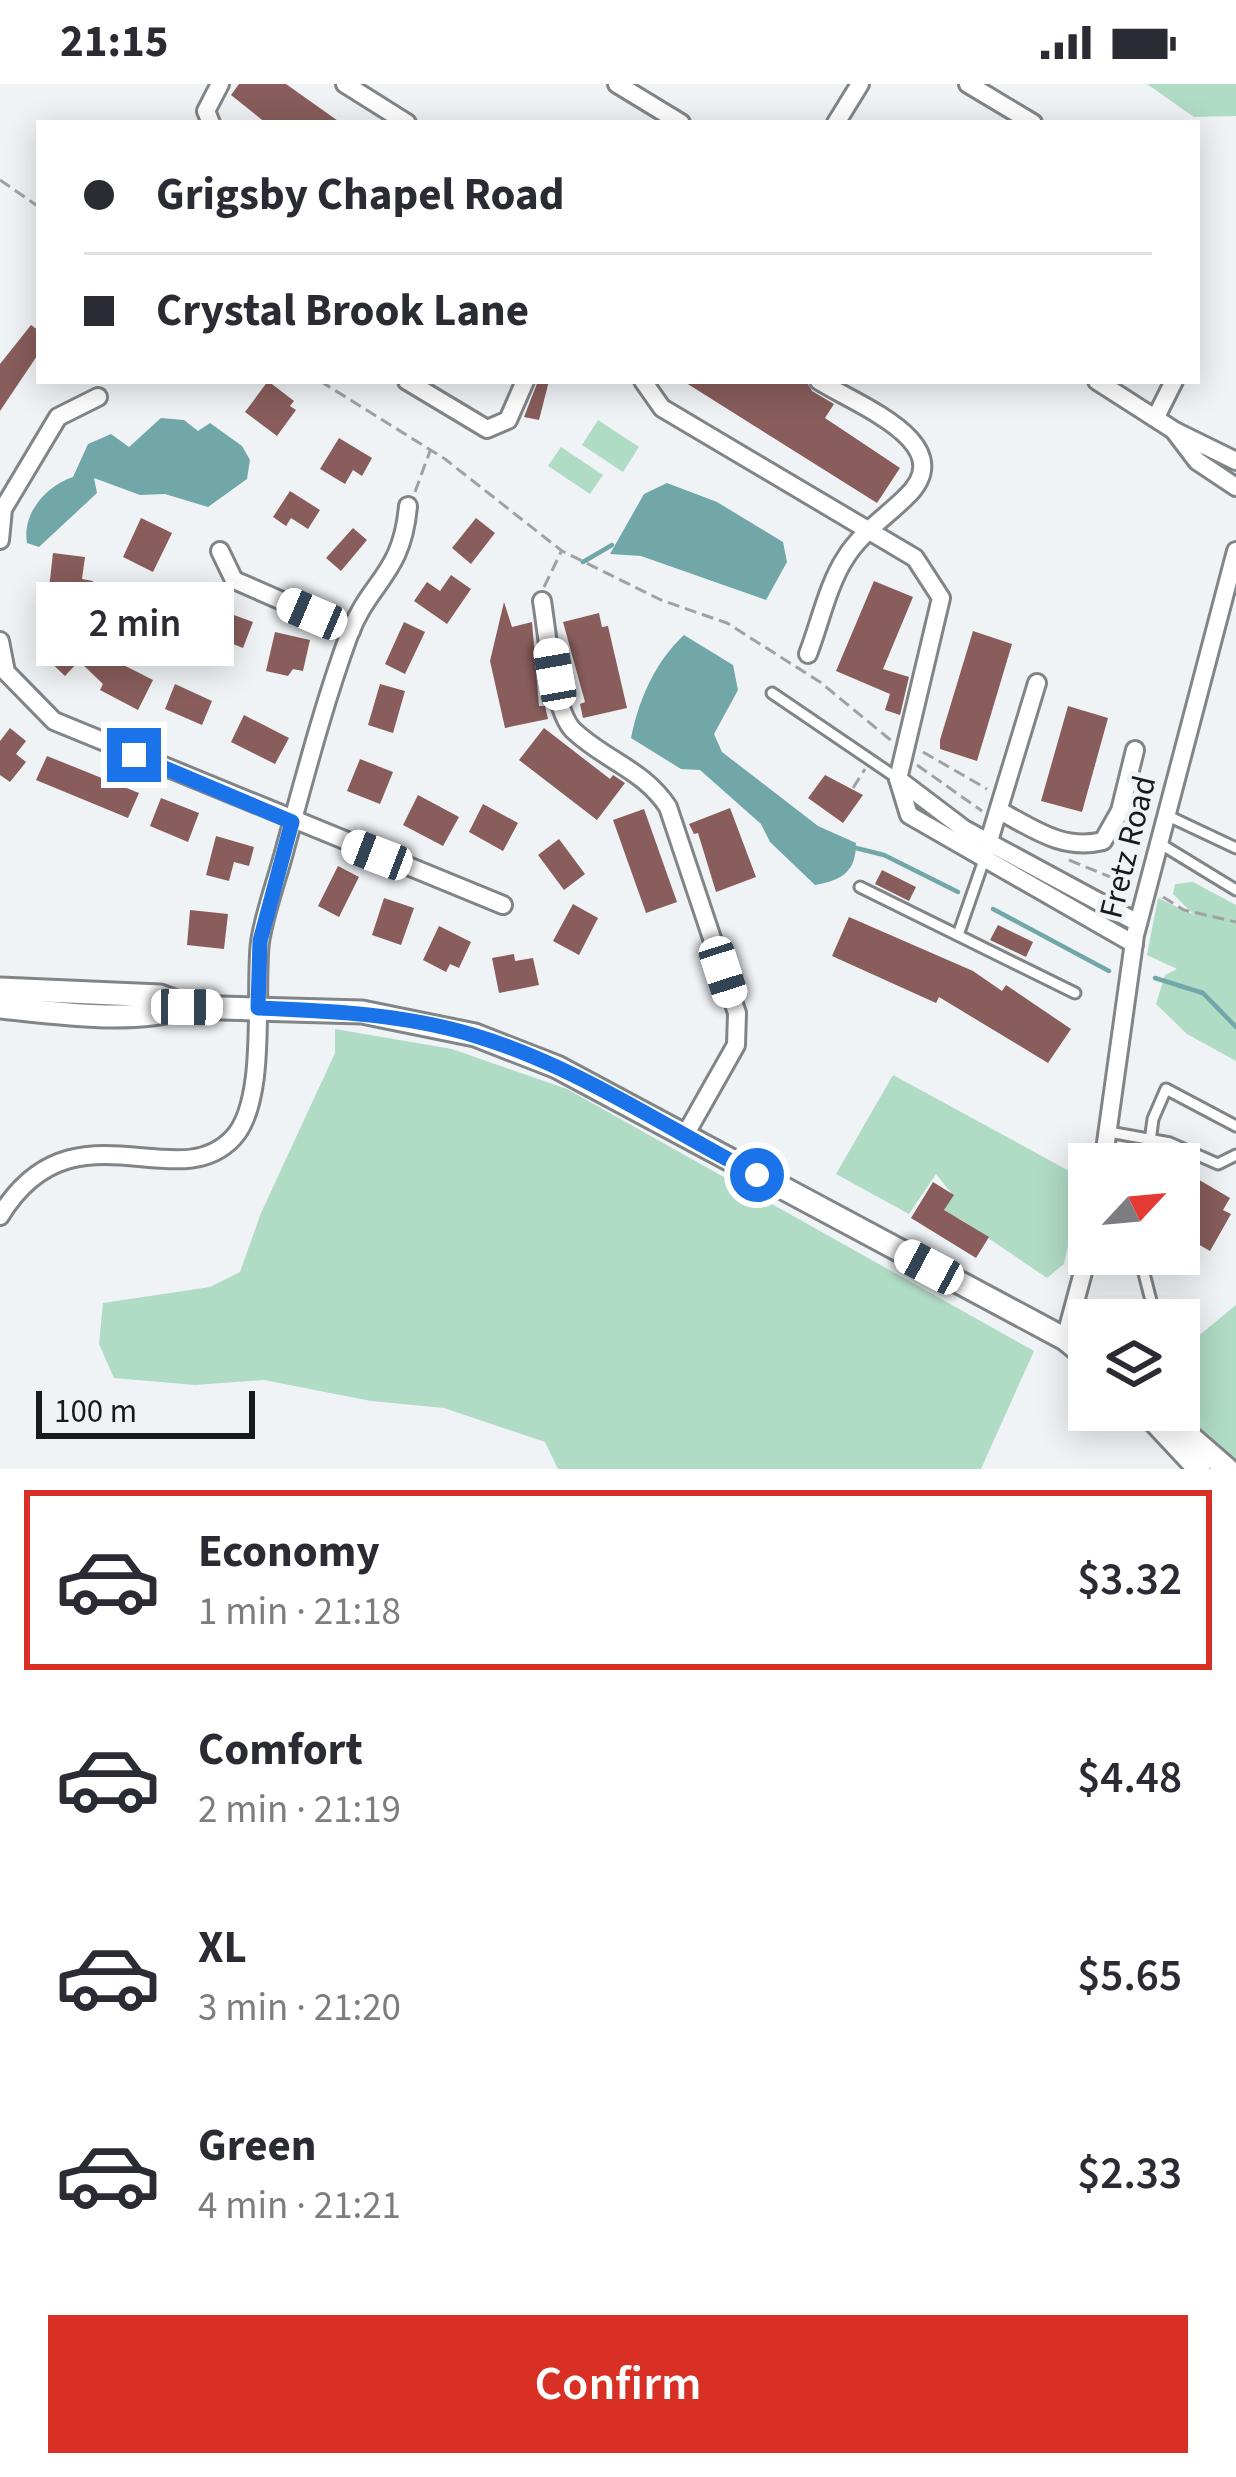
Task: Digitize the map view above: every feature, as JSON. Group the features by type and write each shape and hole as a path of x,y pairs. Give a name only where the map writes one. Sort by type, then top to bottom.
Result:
{"street":[{"path":"210,120 206,110 220,84"},
{"path":"345,84 402,120"},
{"path":"616,84 676,120"},
{"path":"838,120 860,84"},
{"path":"968,84 1028,120"},
{"path":"412,384 487,429 508,420 524,384"},
{"path":"645,384 662,408 914,558 941,598 898,779 909,815 1064,894 1134,944"},
{"path":"808,654 845,557 920,483 924,453 823,384"},
{"path":"1156,417 1172,384"},
{"path":"1120,387 1175,431 1236,460"},
{"path":"0,540 3,509 58,417 98,397"},
{"path":"1175,431 1197,461 1236,487"},
{"path":"0,1216 20,1183 43,1166 77,1156 208,1157 235,1137 250,1105 260,941 292,822 351,631 404,547 408,506"},
{"path":"220,551 234,580 351,631"},
{"name":"Fretz Road","path":"1106,1143 1138,923 1236,551"},
{"path":"542,601 562,711 571,728 651,781 668,807 736,1013 736,1046 684,1137"},
{"path":"0,641 6,672 54,722 503,905"},
{"path":"986,851 1037,682"},
{"path":"1002,805 1053,839 1080,847 1103,841 1120,811 1135,750"},
{"path":"1064,894 1138,923"},
{"path":"0,989 160,996 187,1007"},
{"path":"0,1007 161,1015 187,1007 362,1012 476,1035 557,1067 1068,1342"},
{"path":"1065,1339 1082,1275"},
{"path":"1164,1431 1199,1469"},
{"path":"1183,1431 1227,1469"}],"lane":[{"path":"772,693 898,779"},
{"path":"1166,815 1236,848"},
{"path":"1159,843 1236,890"},
{"path":"958,935 986,851"},
{"path":"860,887 1076,993"},
{"path":"1150,1143 1166,1090 1236,1126"},
{"path":"1108,1132 1150,1139 1218,1164 1236,1155"}],"path":[{"path":"0,179 36,205"},
{"path":"325,384 431,449 562,550 661,600 727,623 866,715 904,748 1002,805"},
{"path":"408,506 431,449"},
{"path":"542,601 562,550"},
{"path":"853,788 872,759"}],"green space":[{"path":"1147,84 1236,84 1236,116 1194,117"},
{"path":"598,420 639,447 623,472 582,445"},
{"path":"561,447 603,475 590,494 548,466"},
{"path":"1193,882 1236,905 1236,1061 1187,1034 1156,1004 1165,975 1177,969 1147,955 1158,898 1194,915 1173,894 1175,884"},
{"path":"335,1029 452,1049 567,1089 1034,1351 981,1469 558,1469 545,1442 444,1408 371,1401 264,1380 195,1385 114,1378 99,1344 103,1303 210,1287 240,1272 261,1213 335,1053"},
{"path":"893,1075 1068,1170 1064,1264 1047,1278 960,1219 940,1217 953,1195 936,1174 909,1214 836,1174"},
{"path":"1236,1305 1236,1468 1197,1431 1200,1335"}],"water":[{"path":"161,418 184,420 198,431 210,423 242,446 250,460 247,479 208,507 165,494 140,495 94,478 97,493 39,547 27,543 32,511 45,494 73,477 88,444 111,434 129,447"},
{"path":"667,483 717,502 783,542 787,562 766,600 641,556 610,554 644,494"},
{"path":"684,635 733,665 738,690 714,734 722,752 818,826 856,843 854,861 840,877 815,885 770,842 761,824 700,770 681,769 631,738 650,682"}],"building":[{"path":"239,84 286,84 337,120 262,120 231,95"},
{"path":"31,325 36,329 36,357 0,411 0,364"},
{"path":"266,384 294,401 290,406 296,410 277,436 245,412"},
{"path":"537,384 548,384 539,420 524,417"},
{"path":"688,384 808,384 834,404 825,418 900,468 877,503"},
{"path":"339,438 372,458 362,476 353,470 345,484 320,469"},
{"path":"290,491 320,510 308,529 291,518 286,526 273,517"},
{"path":"141,518 172,533 153,572 123,557"},
{"path":"476,518 495,533 471,564 452,548"},
{"path":"353,528 367,540 341,571 326,558"},
{"path":"53,553 85,557 82,579 93,581 89,602 48,597"},
{"path":"451,575 471,589 447,624 414,601 427,582 440,591"},
{"path":"874,581 913,597 883,669 909,677 900,715 885,710 890,694 836,671"},
{"path":"153,588 190,605 179,628 143,612"},
{"path":"504,602 512,627 532,622 539,706 545,706 548,719 505,728 490,661"},
{"path":"212,607 253,622 243,648 198,630"},
{"path":"599,613 602,627 608,626 627,708 583,718 580,704 585,702 563,622"},
{"path":"404,622 425,632 405,674 385,664"},
{"path":"75,623 99,645 94,650 153,680 138,710 100,690 103,684 79,661 65,676 44,656"},
{"path":"973,631 1012,644 977,761 940,749"},
{"path":"275,632 310,640 303,671 293,669 288,676 266,671"},
{"path":"175,684 212,701 202,725 165,709"},
{"path":"380,684 405,691 393,733 368,725"},
{"path":"1068,706 1108,718 1082,812 1041,801"},
{"path":"244,715 289,738 275,764 231,742"},
{"path":"10,728 26,741 16,754 26,762 10,782 0,775 0,741"},
{"path":"544,728 610,779 613,775 625,783 597,820 519,760"},
{"path":"47,756 139,793 128,818 36,780"},
{"path":"360,759 393,772 380,804 347,791"},
{"path":"825,775 863,795 843,823 808,798"},
{"path":"418,795 459,817 443,846 403,825"},
{"path":"161,798 199,813 188,842 150,826"},
{"path":"483,804 518,823 503,851 469,832"},
{"path":"730,808 756,877 716,892 698,833 689,824"},
{"path":"644,809 677,902 646,913 613,820"},
{"path":"216,836 254,847 249,866 234,862 229,881 206,875"},
{"path":"559,839 585,874 564,890 538,855"},
{"path":"338,866 359,877 339,917 318,906"},
{"path":"882,870 916,887 909,901 875,884"},
{"path":"384,898 414,908 401,945 372,935"},
{"path":"573,904 598,918 579,955 553,941"},
{"path":"190,910 228,914 224,949 187,945"},
{"path":"849,917 973,971 1002,991 1006,985 1071,1029 1048,1063 939,997 936,1003 832,956"},
{"path":"998,925 1033,942 1026,957 990,940"},
{"path":"439,926 471,942 459,968 450,964 446,972 423,960"},
{"path":"514,954 515,961 533,958 539,985 499,993 492,958"},
{"path":"1200,1180 1230,1198 1223,1210 1231,1214 1210,1251 1200,1245"},
{"path":"933,1182 954,1195 944,1210 989,1237 976,1258 911,1218"}],"waterway":[{"path":"583,562 612,545"},
{"path":"856,848 884,855 958,892"},
{"path":"993,909 1109,971"},
{"path":"1155,978 1203,993 1236,1027"}],"route":[{"path":"134,755 292,822 260,941 258,1008 362,1012 476,1035 557,1067 757,1175"}]}
